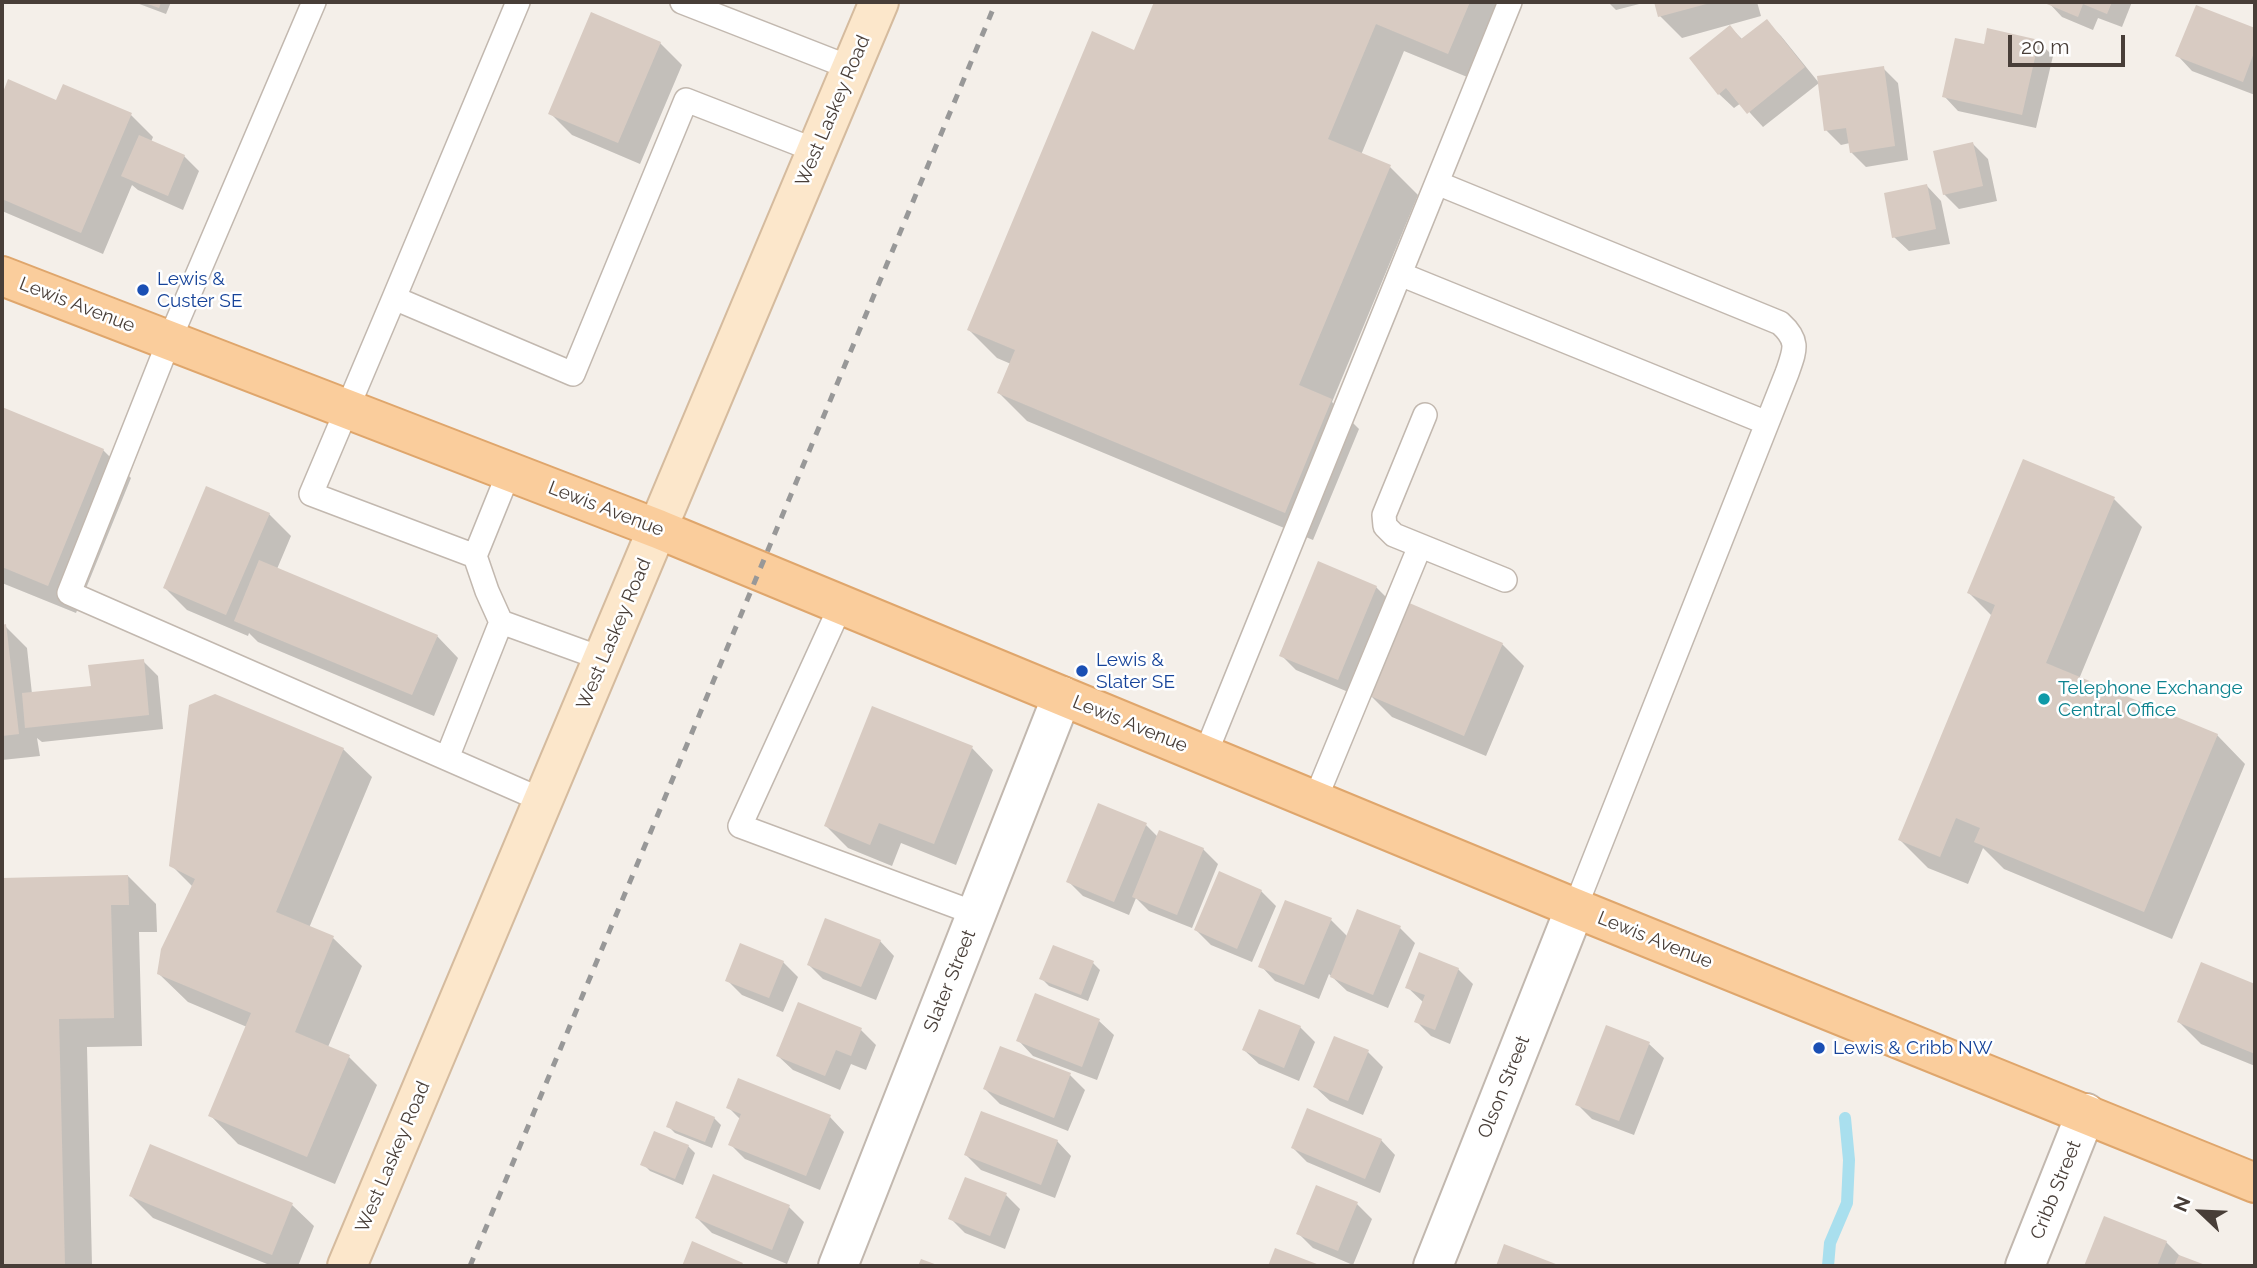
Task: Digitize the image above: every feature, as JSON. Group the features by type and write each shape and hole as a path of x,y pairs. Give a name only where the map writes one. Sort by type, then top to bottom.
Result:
{"main road":[{"name":"West Laskey Road","path":"347,1266 879,2"},
{"name":"Lewis Avenue","path":"2,275 658,529 1575,908 2255,1183"}],"street":[{"name":"Slater Street","path":"838,1266 1062,696"},
{"name":"Olson Street","path":"1433,1266 1575,908"},
{"name":"Cribb Street","path":"2025,1266 2086,1113"}],"lane":[{"path":"314,2 169,341 69,593 544,801"},
{"path":"475,556 311,494 517,2"},
{"path":"682,2 732,11 851,68"},
{"path":"1205,755 1510,2"},
{"path":"394,298 573,374 686,100 817,151"},
{"path":"1437,183 1780,323 1792,333 1795,348 1768,423 1575,908"},
{"path":"1400,274 1768,423"},
{"path":"1425,415 1384,515 1385,526 1394,535 1420,547 1505,580"},
{"path":"509,472 475,556 501,622 603,659"},
{"path":"1315,800 1420,547"},
{"path":"841,605 740,826 977,914"},
{"path":"447,758 501,622"}],"building":[{"path":"142,2 161,2 159,8"},
{"path":"1154,2 1470,2 1448,54 1376,24 1328,139 1391,165 1299,385 1332,399 1285,513 997,393 1015,350 967,330 1092,31 1134,50"},
{"path":"1654,2 1710,2 1710,3 1658,17"},
{"path":"2042,2 2112,2 2107,14 2083,4 2078,17"},
{"path":"2196,5 2255,28 2255,50 2243,82 2175,56"},
{"path":"591,12 661,42 618,143 548,114"},
{"path":"1767,19 1805,67 1747,114 1726,88 1718,95 1689,58 1730,25 1741,39"},
{"path":"1987,28 2039,40 2022,115 1942,97 1955,38 1984,44"},
{"path":"1884,66 1895,146 1850,153 1846,128 1824,131 1817,76"},
{"path":"8,79 56,100 63,84 132,113 81,233 2,199 2,95"},
{"path":"139,135 185,155 168,196 121,176"},
{"path":"1973,142 1983,186 1943,195 1933,151"},
{"path":"1927,184 1936,229 1892,238 1884,193"},
{"path":"2,407 104,449 48,586 2,567"},
{"name":"Telephone Exchange Central Office","path":"2023,459 2115,497 2046,663 2218,734 2144,912 1974,842 1980,828 1956,818 1940,857 1898,840 1995,605 1967,593"},
{"path":"206,486 270,513 226,615 163,588"},
{"path":"259,560 438,635 412,695 234,621"},
{"path":"1318,561 1377,586 1338,680 1279,656"},
{"path":"1407,602 1503,643 1464,736 1368,695"},
{"path":"6,624 19,734 2,736 2,625"},
{"path":"144,659 149,715 25,728 22,693 91,686 88,665"},
{"path":"215,694 344,748 276,912 334,936 295,1032 350,1055 307,1157 208,1116 251,1013 157,974 161,949 195,879 169,866 189,705"},
{"path":"872,706 973,746 934,844 879,823 870,845 824,826"},
{"path":"1098,803 1147,823 1114,902 1066,882"},
{"path":"1159,830 1204,848 1177,915 1132,897"},
{"path":"1219,871 1262,890 1237,949 1194,930"},
{"path":"128,875 129,905 111,905 114,1018 59,1019 65,1266 2,1266 2,878"},
{"path":"1285,900 1332,918 1304,985 1258,967"},
{"path":"1357,909 1401,926 1373,995 1330,977"},
{"path":"825,918 881,940 861,987 807,965"},
{"path":"740,943 784,961 769,998 725,981"},
{"path":"1053,945 1094,961 1081,995 1039,979"},
{"path":"1419,952 1459,968 1435,1030 1414,1022 1425,995 1405,988"},
{"path":"2201,962 2255,984 2255,1054 2177,1022"},
{"path":"1035,993 1100,1019 1082,1067 1016,1041"},
{"path":"798,1002 862,1028 851,1056 836,1050 825,1076 776,1056"},
{"path":"1259,1009 1301,1026 1284,1068 1242,1050"},
{"path":"1606,1025 1650,1042 1619,1121 1575,1105"},
{"path":"1334,1036 1369,1050 1348,1101 1313,1087"},
{"path":"1000,1046 1071,1073 1054,1118 983,1089"},
{"path":"738,1078 831,1115 806,1176 728,1145 741,1114 726,1108"},
{"path":"676,1101 715,1117 705,1142 666,1127"},
{"path":"1307,1108 1382,1139 1365,1179 1291,1148"},
{"path":"981,1111 1058,1140 1041,1185 964,1155"},
{"path":"654,1131 689,1145 675,1179 640,1165"},
{"path":"150,1144 293,1203 272,1255 129,1196"},
{"path":"713,1174 790,1205 772,1250 695,1218"},
{"path":"965,1177 1007,1193 990,1236 948,1219"},
{"path":"1316,1185 1358,1202 1338,1251 1296,1234"},
{"path":"2104,1216 2167,1241 2157,1266 2084,1266"},
{"path":"692,1241 743,1263 741,1266 682,1266"},
{"path":"1504,1244 1561,1266 1496,1266"},
{"path":"1275,1248 1322,1266 1268,1266"},
{"path":"2179,1255 2208,1266 2174,1266"},
{"path":"921,1259 940,1266 918,1266"}],"waterway":[{"path":"1828,1266 1830,1243 1847,1203 1849,1160 1845,1118"}],"railway":[{"path":"470,1266 996,2"}],"place":[{"name":"Lewis & Custer SE","path":"143,290"},
{"name":"Lewis & Slater SE","path":"1082,671"},
{"name":"Telephone Exchange Central Office","path":"2044,699"},
{"name":"Lewis & Cribb NW","path":"1819,1048"}]}
